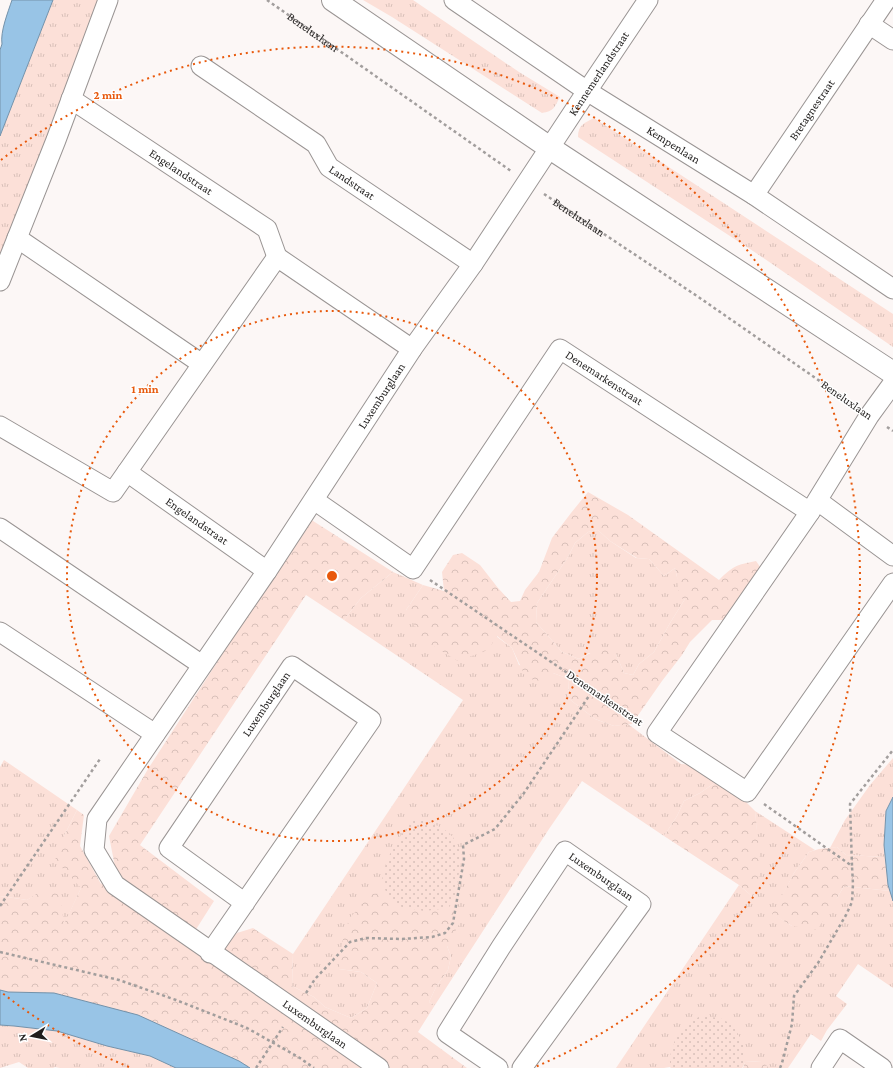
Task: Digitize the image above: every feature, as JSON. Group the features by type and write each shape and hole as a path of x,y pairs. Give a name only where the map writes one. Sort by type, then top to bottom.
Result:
{"main road":[{"path":"333,0 550,148 893,373"}],"street":[{"path":"0,281 56,140 108,0"},
{"name":"Kempenlaan","path":"454,0 587,91 754,196 893,289"},
{"name":"Kennemerlandstraat","path":"550,148 648,0"},
{"name":"Bretagnestraat","path":"754,196 886,0"},
{"path":"869,24 893,40"},
{"name":"Landstraat","path":"200,66 316,144 329,167 473,264"},
{"name":"Engelandstraat","path":"71,99 267,229 277,257"},
{"name":"Luxemburglaan","path":"379,1068 115,886 94,850 97,820 267,571 412,349 473,264 550,148"},
{"path":"17,238 202,364"},
{"path":"0,426 113,492 277,257 412,349"},
{"name":"Denemarkenstraat","path":"413,569 560,348 893,556"},
{"path":"893,383 869,416 814,506 657,733 747,792 893,583"},
{"name":"Engelandstraat","path":"127,472 267,571"},
{"path":"314,500 413,569"},
{"path":"0,528 202,665"},
{"path":"0,632 155,734"},
{"name":"Luxemburglaan","path":"210,952 245,903 371,720 292,666 169,848 245,903"},
{"name":"Luxemburglaan","path":"498,1068 447,1033 501,947 565,851 641,904 522,1068"},
{"path":"821,1068 840,1038 882,1068"}],"path":[{"name":"Beneluxlaan","path":"267,0 527,183 697,296 869,416 893,431"},
{"name":"Denemarkenstraat","path":"413,569 657,733"},
{"path":"295,1010 315,979 350,942 366,938 402,939 432,937 445,933 453,923 464,860 463,845 495,829 524,793 593,690"},
{"path":"780,1068 792,1024 794,996 818,963 852,902 853,884 850,804 893,750"},
{"path":"0,906 100,759"},
{"path":"747,792 852,866"},
{"path":"0,952 119,980 176,1000 247,1028 300,1058 314,1068"},
{"path":"256,1068 272,1042"}],"green space":[{"path":"53,0 102,0 0,264 0,136"},
{"path":"363,0 413,0 519,72 560,97 553,108 542,113"},
{"path":"594,118 893,314 893,347 756,253 578,137 580,127"},
{"path":"588,492 628,515 719,580 735,567 756,561 763,571 724,620 712,620 690,642 632,724 614,726 595,719 568,698 569,679 553,673 544,682 526,678 512,648 497,636 488,650 458,661 423,640 406,610 423,585 444,591 442,572 453,555 462,553 480,565 511,602 520,601 525,590 539,572 552,538","holes":["598,530 610,541 637,558 649,559 664,576 675,568 679,598 685,599 654,652 639,664 633,675 624,673 616,654 602,647 579,659 562,652 536,622 537,603 568,557 575,543 588,532"]},
{"path":"310,519 393,572 361,598 344,620 306,595 140,845 214,901 188,942 212,965 223,946 237,933 253,928 293,954 292,986 314,997 325,1007 351,1018 367,1008 377,983 361,972 339,969 342,943 349,919 371,894 386,892 397,906 424,911 449,908 461,921 447,946 451,956 448,970 436,987 429,1002 435,1005 418,1032 467,1068 250,1068 239,1061 0,990 0,896 27,900 44,889 60,895 64,924 81,888 55,860 64,836 77,810 84,815 80,846 101,884 116,872 109,836 148,769"},
{"path":"598,530 610,541 636,558 649,559 664,576 675,568 685,599 654,652 639,664 633,675 624,673 616,654 589,653 579,659 562,652 536,622 537,603 568,557 575,543 588,532"},
{"path":"393,572 423,585 406,610 496,636 512,648 519,665 553,673 569,679 568,698 595,719 614,726 628,724 681,764 693,765 716,782 700,793 684,801 677,816 664,836 582,781 549,829 435,1005 429,1002 436,987 448,970 451,956 447,946 339,969 361,972 377,983 367,1008 351,1018 325,1007 314,997 292,986 293,954 463,700 344,620 361,598"},
{"path":"893,758 893,797 886,811 884,845 885,857 846,855 837,847 830,848 845,820 870,785"},
{"path":"4,760 77,810 64,836 81,888 64,925 44,890 27,900 0,896 0,767"},
{"path":"716,782 735,791 755,811 761,869 753,897 739,885 664,836 677,816 684,801 700,793"},
{"path":"755,811 815,850 809,852 794,873 773,914 792,926 837,898 844,886 890,891 893,901 893,988 858,964 836,996 847,1004 827,1030 821,1041 811,1034 788,1068 769,1068 761,1061 745,1062 742,1068 616,1068 739,885 753,897 757,834"},
{"path":"425,820 444,829 453,837 462,856 455,895 449,908 424,911 397,906 383,886 383,873 394,846 412,821"},
{"path":"837,847 846,855 885,857 890,891 844,886 817,930 792,926 772,914 794,873 809,852"},
{"path":"700,1016 720,1018 733,1025 745,1047 745,1062 742,1068 671,1068 671,1052 678,1035 684,1027"},
{"path":"0,1025 57,1031 107,1046 150,1056 176,1068 28,1068 19,1062 0,1068"},
{"path":"762,1061 769,1068 743,1068 745,1062"}],"water":[{"path":"12,0 53,0 0,136 0,50 3,28"},
{"path":"893,797 893,901 888,885 884,845 886,811"},
{"path":"0,990 8,992 54,993 138,1015 239,1061 250,1068 176,1068 150,1056 107,1046 57,1031 0,1025"}]}
